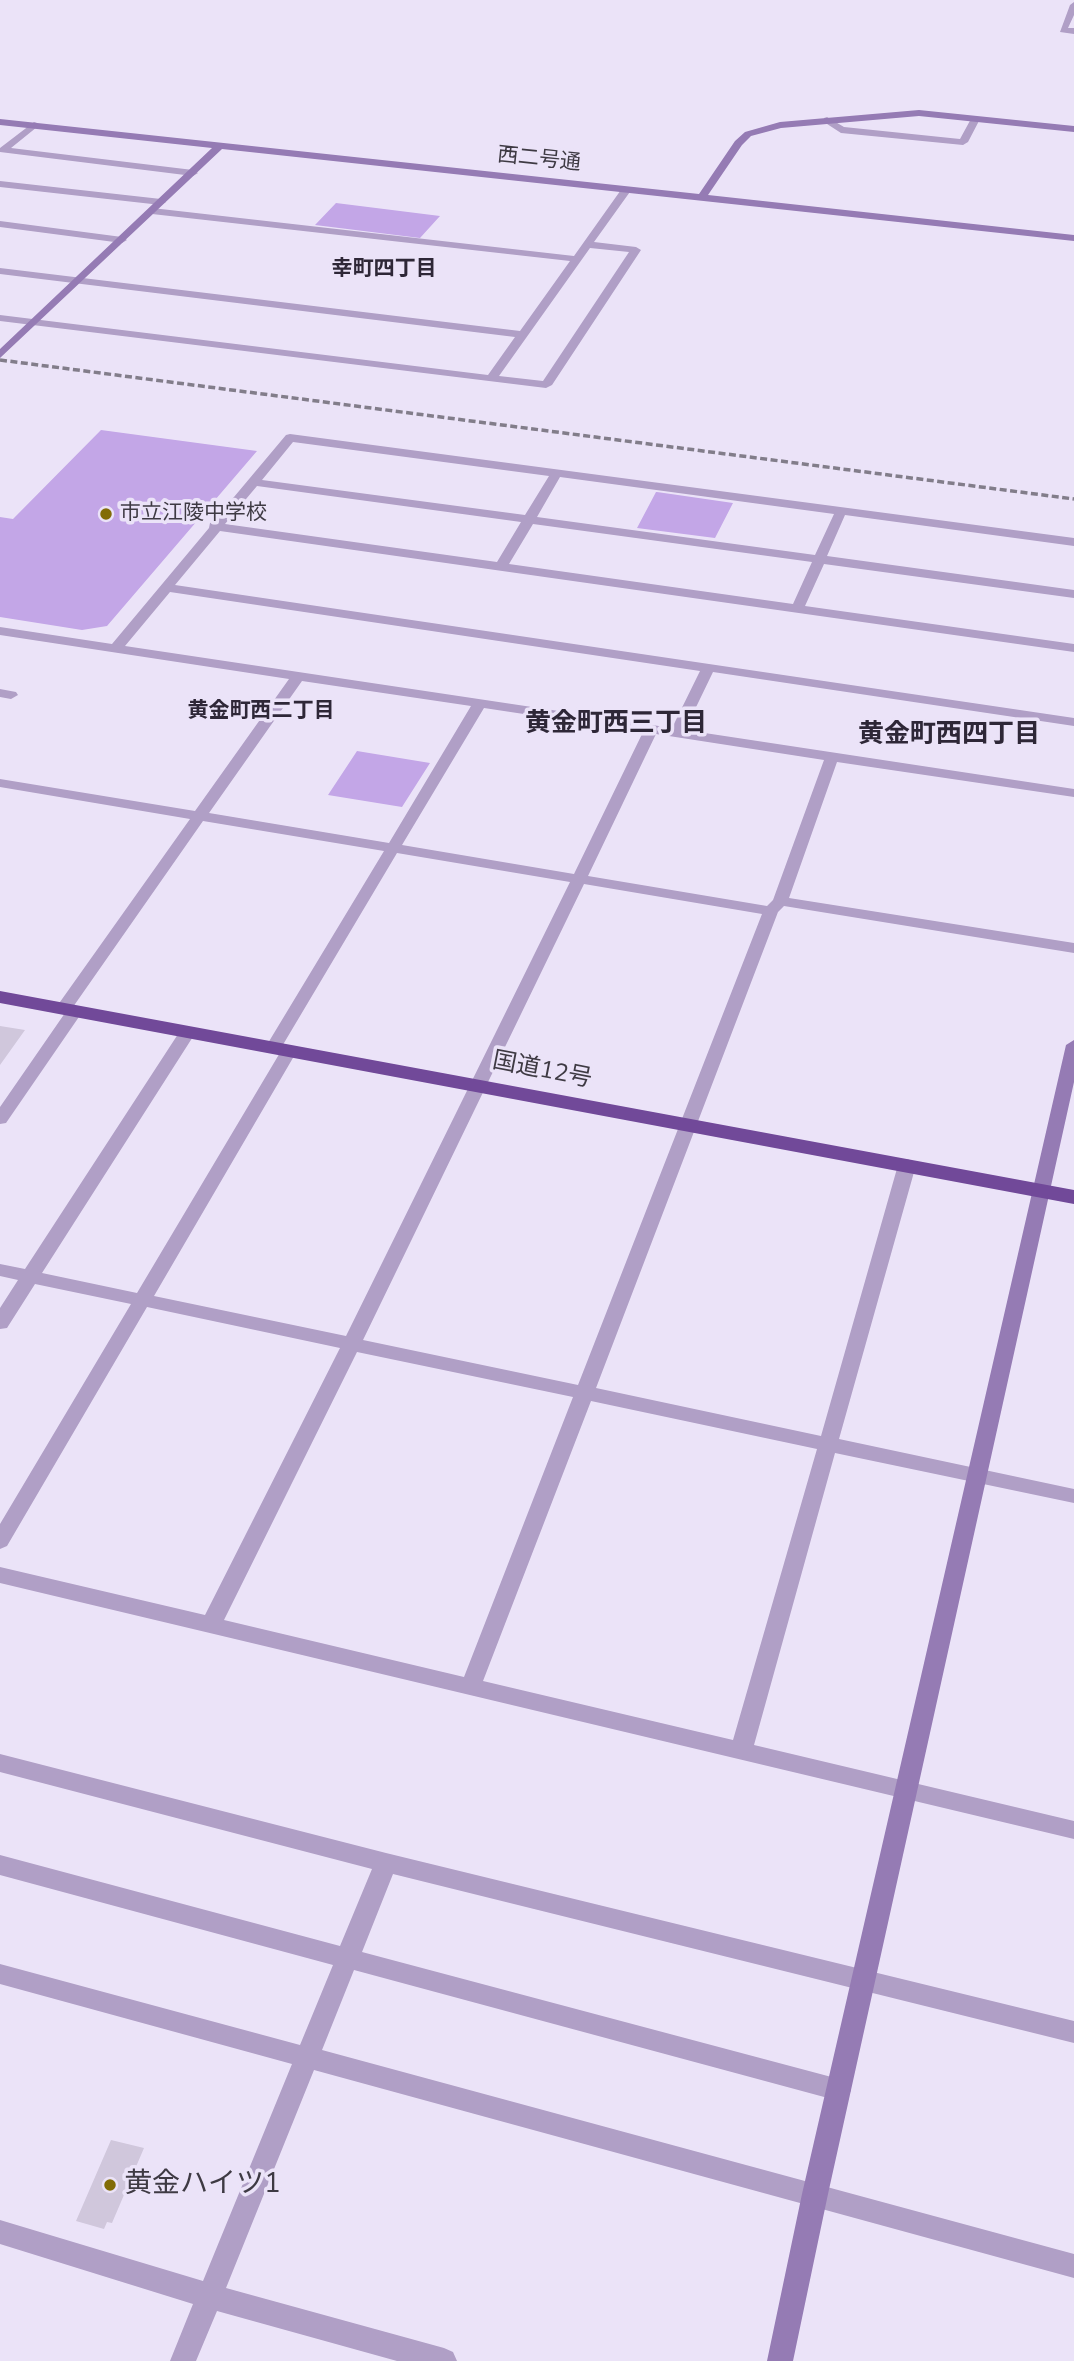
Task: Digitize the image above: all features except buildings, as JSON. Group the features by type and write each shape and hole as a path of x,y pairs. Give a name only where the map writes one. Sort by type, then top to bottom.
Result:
{"highway":[{"name":"国道12号","path":"0,997 1074,1197"}],"street":[{"path":"1074,5 1063,30 1074,31"},
{"path":"702,197 738,143 748,134 780,125 903,113 1074,129"},
{"path":"827,120 841,130 963,142 975,119"},
{"name":"西二号通","path":"0,122 1074,238"},
{"path":"34,125 3,150 192,173"},
{"path":"0,355 221,145"},
{"path":"0,184 161,202"},
{"path":"491,379 626,189"},
{"path":"152,211 577,259"},
{"path":"0,224 122,240"},
{"path":"0,318 546,385 636,250 587,244"},
{"path":"0,271 522,335"},
{"path":"116,648 214,526 290,438 1074,542"},
{"path":"500,568 556,474"},
{"path":"253,482 1074,594"},
{"path":"797,609 841,511"},
{"path":"214,526 1074,648"},
{"path":"165,587 1074,722"},
{"path":"0,631 1074,793"},
{"path":"677,733 709,667"},
{"path":"0,1119 198,816 298,676"},
{"path":"0,1541 140,1300 394,849 480,704"},
{"path":"211,1624 653,729"},
{"path":"470,1688 687,1124 832,757"},
{"path":"0,783 579,879 1074,948"},
{"path":"0,1323 188,1032"},
{"path":"780,2361 815,2194 1074,1045"},
{"path":"741,1752 907,1165"},
{"path":"0,1270 1074,1496"},
{"path":"0,1576 1074,1829"},
{"path":"0,1763 386,1863 1074,2032"},
{"path":"183,2361 386,1863"},
{"path":"0,1865 839,2090"},
{"path":"0,1974 1074,2266"},
{"path":"0,2232 209,2296 444,2361"}],"shaded area":[{"path":"336,203 440,216 420,238 315,225"},
{"path":"101,430 257,451 107,626 82,630 0,617 0,517 13,519"},
{"path":"656,492 733,503 715,538 637,528"},
{"path":"357,751 430,763 402,807 328,795"}],"railway":[{"path":"0,360 1074,499"}],"place":[{"name":"市立江陵中学校","path":"106,514"},
{"name":"黄金ハイツ1","path":"110,2185"}],"district":[{"name":"幸町四丁目","path":"384,270"},
{"name":"黄金町西二丁目","path":"261,712"},
{"name":"黄金町西三丁目","path":"616,725"},
{"name":"黄金町西四丁目","path":"949,736"}]}
